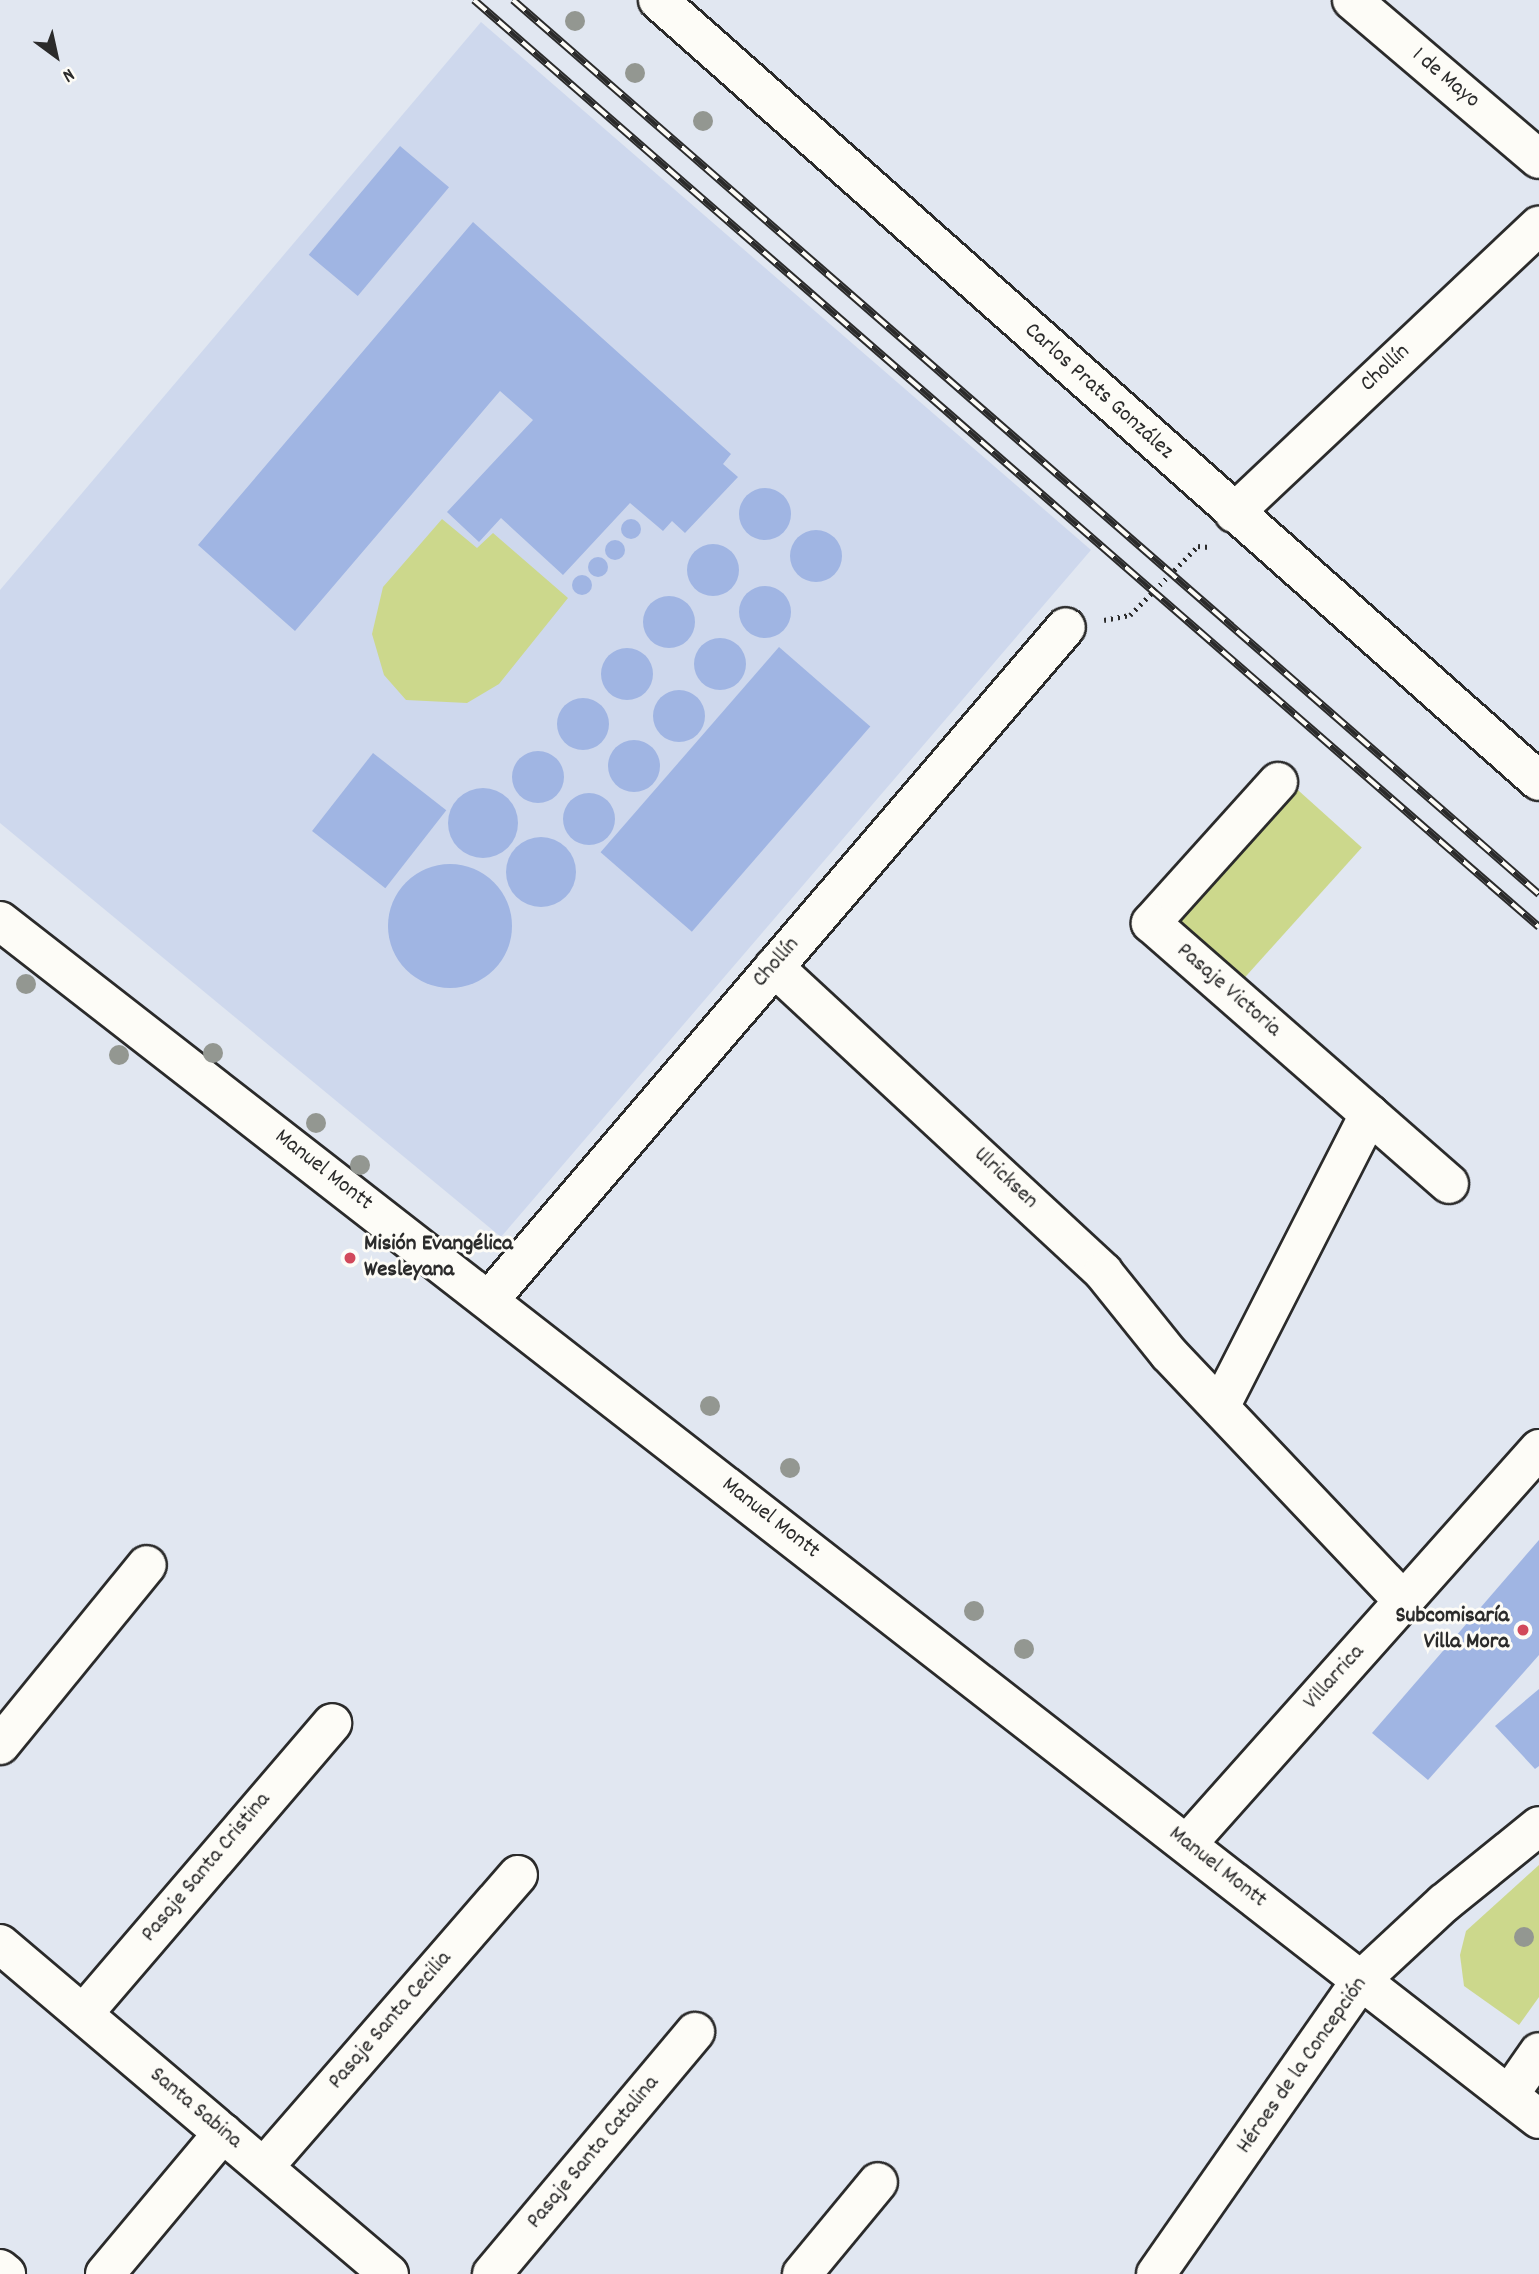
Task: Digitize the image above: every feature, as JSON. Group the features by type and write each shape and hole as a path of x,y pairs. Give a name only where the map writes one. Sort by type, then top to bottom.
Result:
{"street":[{"name":"Carlos Prats González","path":"658,0 1539,781"},
{"name":"1 de Mayo","path":"1352,0 1539,159"},
{"name":"Chollín","path":"1247,524 1539,226"},
{"name":"Chollín","path":"489,1300 1066,626"},
{"name":"Pasaje Victoria","path":"1278,782 1151,923 1449,1184"},
{"name":"Manuel Montt","path":"0,921 1539,2119"},
{"name":"Ulricksen","path":"774,967 1103,1272 1169,1354 1404,1602"},
{"path":"1220,1407 1369,1114"},
{"name":"Villarrica","path":"1187,1844 1539,1449"},
{"path":"0,1745 147,1565"},
{"name":"Pasaje Santa Cristina","path":"83,2014 332,1723"},
{"name":"Héroes de la Concepción","path":"1156,2274 1361,1980 1444,1903 1539,1826"},
{"name":"Pasaje Santa Cecilia","path":"264,2167 518,1875"},
{"name":"Santa Sabina","path":"0,1944 389,2274"},
{"name":"Pasaje Santa Catalina","path":"492,2274 695,2032"},
{"path":"1509,2095 1539,2052"},
{"path":"105,2274 223,2133"},
{"path":"802,2274 878,2182"},
{"path":"0,2269 6,2274"}],"path":[{"path":"1066,626 1130,615 1198,546 1240,550 1247,524"}],"shaded area":[{"path":"481,22 1091,550 501,1237 0,823 0,590"}],"green space":[{"path":"442,519 477,548 493,533 568,598 499,684 467,703 406,700 384,675 372,634 383,587"},
{"path":"1289,782 1362,848 1237,986 1165,920"},
{"path":"1539,1865 1539,1997 1519,2025 1464,1986 1460,1955 1466,1931"}],"building":[{"path":"400,146 449,187 358,296 309,255"},
{"path":"473,222 731,454 723,464 738,477 685,533 672,521 663,531 630,503 563,575 501,518 479,542 447,512 533,420 500,391 295,631 198,545"},
{"path":"765,488 775,490 783,496 789,504 789,524 783,532 775,538 765,540 755,538 747,532 741,524 739,514 741,504 747,496 755,490"},
{"path":"631,519 638,522 641,529 638,536 631,539 624,536 621,529 624,522"},
{"path":"816,530 826,532 834,538 840,546 840,566 834,574 826,580 816,582 806,580 798,574 792,566 790,556 792,546 798,538 806,532"},
{"path":"615,540 622,543 625,550 622,557 615,560 608,557 605,550 608,543"},
{"path":"713,544 723,546 731,552 737,560 737,580 731,588 723,594 713,596 703,594 695,588 689,580 687,570 689,560 695,552 703,546"},
{"path":"598,557 605,560 608,567 605,574 598,577 591,574 588,567 591,560"},
{"path":"582,575 589,578 592,585 589,592 582,595 575,592 572,585 575,578"},
{"path":"765,586 775,588 783,594 789,602 789,622 783,630 775,636 765,638 755,636 747,630 741,622 739,612 741,602 747,594 755,588"},
{"path":"669,596 679,598 687,604 693,612 693,632 687,640 679,646 669,648 659,646 651,640 645,632 643,622 645,612 651,604 659,598"},
{"path":"720,638 730,640 738,646 744,654 744,674 738,682 730,688 720,690 710,688 702,682 696,674 694,664 696,654 702,646 710,640"},
{"path":"779,647 870,726 692,932 601,852"},
{"path":"627,648 637,650 645,656 651,664 651,684 645,692 637,698 627,700 617,698 609,692 603,684 601,674 603,664 609,656 617,650"},
{"path":"679,690 689,692 697,698 703,706 703,726 697,734 689,740 679,742 669,740 661,734 655,726 653,716 655,706 661,698 669,692"},
{"path":"583,698 593,700 601,706 607,714 607,734 601,742 593,748 583,750 573,748 565,742 559,734 557,724 559,714 565,706 573,700"},
{"path":"634,740 644,742 652,748 658,756 658,776 652,784 644,790 634,792 624,790 616,784 610,776 608,766 610,756 616,748 624,742"},
{"path":"538,751 548,753 556,759 562,767 562,787 556,795 548,801 538,803 528,801 520,795 514,787 512,777 514,767 520,759 528,753"},
{"path":"373,753 446,810 385,888 312,831"},
{"path":"483,788 508,798 518,823 508,848 483,858 458,848 448,823 458,798"},
{"path":"589,793 599,795 607,801 613,809 613,829 607,837 599,843 589,845 579,843 571,837 565,829 563,819 565,809 571,801 579,795"},
{"path":"541,837 566,847 576,872 566,897 541,907 516,897 506,872 516,847"},
{"path":"450,864 474,868 494,882 508,902 512,926 508,950 494,970 474,984 450,988 426,984 406,970 392,950 388,926 392,902 406,882 426,868"},
{"path":"1539,1540 1539,1655 1428,1780 1372,1733"},
{"path":"1539,1689 1539,1766 1535,1769 1495,1726"}],"railway":[{"path":"474,0 1539,927"},
{"path":"513,0 1539,894"}],"place":[{"name":"Misión Evangélica Wesleyana","path":"350,1258"},
{"name":"Subcomisaría Villa Mora","path":"1523,1630"}]}
